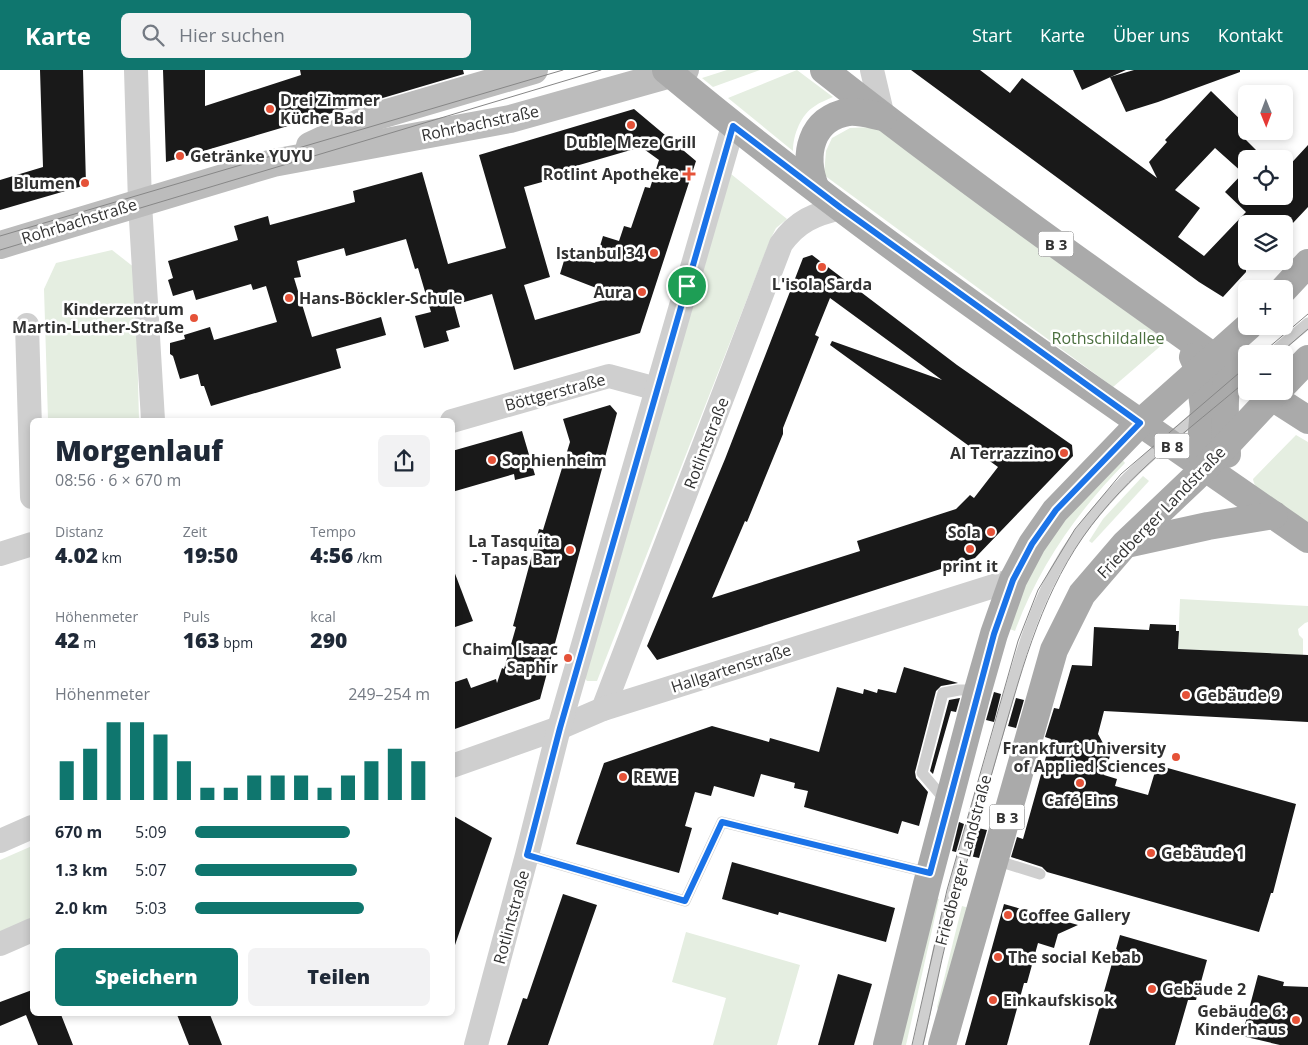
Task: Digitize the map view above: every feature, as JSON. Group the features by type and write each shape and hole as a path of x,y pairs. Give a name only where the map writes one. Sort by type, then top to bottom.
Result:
{"main road":[{"name":"B 3","path":"824,70 883,117 1184,338 1238,375"},
{"path":"674,71 733,126 841,208"},
{"path":"815,187 809,166 809,152 813,137 823,125 838,115 850,112 883,117"},
{"name":"B 8","path":"841,208 1079,381 1308,539"},
{"path":"1293,280 1308,264"},
{"name":"Friedberger Landstraße","path":"1293,364 1308,359"},
{"name":"Friedberger Landstraße","path":"887,1045 930,873 994,634 1013,580 1032,544 1056,510 1140,423 1238,383"},
{"path":"1206,468 1201,442 1204,409 1238,385"},
{"path":"1230,486 1227,445 1239,400"},
{"name":"Friedberger Landstraße","path":"942,1045 1054,650 1082,594 1125,544 1206,468 1227,445 1239,400"},
{"path":"1276,400 1308,420"},
{"path":"1125,544 1208,526 1274,515"}],"street":[{"path":"136,70 140,203 153,418"},
{"name":"Rohrbachstraße","path":"273,163 370,118 534,70"},
{"path":"872,70 883,117"},
{"name":"Rohrbachstraße","path":"0,244 273,163 510,119 674,71"},
{"name":"Rotlintstraße","path":"476,1045 560,728 733,126"},
{"name":"Rotlintstraße","path":"603,709 781,244 792,229 822,213 841,208"},
{"path":"27,325 30,428"},
{"name":"Böttgerstraße","path":"455,420 609,376 657,389"},
{"path":"0,554 30,545"},
{"name":"Hallgartenstraße","path":"455,765 560,728 603,709 1013,580"},
{"path":"0,841 30,828"},
{"path":"0,944 30,931"}],"lane":[{"path":"1282,345 1308,323"},
{"name":"Friedberger Landstraße","path":"918,1045 944,924 1024,642 1033,617 1052,575 1095,512 1125,478 1204,409"},
{"path":"527,855 685,901 722,822 930,873"},
{"path":"995,860 1040,874"}],"green space":[{"path":"727,70 760,70 713,87 702,78"},
{"path":"797,70 833,97 817,105 806,114 796,132 793,151 728,98"},
{"name":"Rothschildallee","path":"871,127 881,129 1171,337 1113,387 824,175 826,151 832,138 850,128"},
{"path":"726,170 787,219 776,228 771,238 597,681 587,681 581,674"},
{"path":"112,250 135,268 139,418 48,418 44,289 56,263"},
{"path":"1296,435 1308,442 1308,530 1260,493 1253,479"},
{"path":"1121,458 1125,463 1075,521 1048,562 1015,631 1007,628 1027,580 1053,536"},
{"path":"1143,476 1149,481 1092,543 1089,541 1103,519"},
{"path":"1180,599 1308,606 1308,622 1298,629 1299,635 1303,639 1303,655 1178,649"},
{"path":"30,847 30,927 0,939 0,860"},
{"path":"931,897 939,899 906,1045 898,1045"},
{"path":"962,906 969,908 939,1012 937,1007"},
{"path":"686,932 800,965 777,1045 713,1045 726,998 672,982"}],"building":[{"path":"40,70 83,70 86,185 0,210 0,180 43,167"},
{"path":"163,70 205,70 205,106 301,75 300,70 463,70 464,74 166,162"},
{"path":"911,70 980,70 1010,93 1022,78 1157,178 1149,162 1167,142 1165,140 1211,91 1238,117 1238,140 1246,140 1256,150 1238,150 1238,169 1215,148 1175,190 1200,208 1178,237 1204,256 1238,220 1238,270 1246,270 1246,272 1223,297 1199,282"},
{"path":"1073,70 1126,70 1082,90"},
{"path":"1134,70 1240,70 1240,72 1126,112 1110,77"},
{"path":"634,109 696,161 640,333 514,370 492,294 454,305 460,327 446,331 449,341 424,348 415,316 431,312 418,268 415,269 406,239 346,256 344,248 297,261 301,277 294,278 312,337 381,317 386,335 336,349 341,368 211,406 204,386 201,386 198,374 180,379 173,356 170,354 170,343 185,339 184,335 210,327 214,340 277,322 266,286 253,290 251,284 196,300 193,290 173,296 168,280 173,278 168,261 238,240 234,226 268,216 270,225 355,202 353,191 422,172 448,264 506,248 479,155","holes":["641,147 659,160 650,188 645,187 631,228 624,226 619,241 603,236 595,263 566,254 560,274 617,296 535,320 524,285 550,277 524,187 571,174 569,168"]},
{"path":"1308,145 1308,207 1293,223 1293,215 1243,215 1246,212 1239,205 1293,205 1293,161"},
{"path":"1238,178 1238,204 1225,192"},
{"path":"812,255 957,365 1072,445 1073,456 975,558 657,660 647,646 725,459 803,258","holes":["830,298 942,380 832,341 830,345 998,467 974,498 970,495 956,509 857,541 860,551 712,598 745,521 747,522 783,434 783,428 819,337 815,335"]},
{"path":"610,405 617,413 540,699 455,729 455,682 467,678 471,688 496,679 497,683 502,668 504,669 516,627 513,626 539,529 543,530 570,442 563,419"},
{"name":"Sophienheim","path":"522,431 535,475 515,480 514,474 455,491 455,450"},
{"path":"455,574 473,621 455,627"},
{"name":"Gebäude 1","path":"1150,624 1176,625 1176,631 1179,631 1178,649 1308,655 1308,722 1104,711 1098,734 1110,756 1104,775 1117,779 1115,786 1148,795 1157,765 1296,804 1273,893 1271,893 1259,932 1047,872 1042,867 1011,857 1017,837 1023,839 1051,739 1045,737 1054,708 1059,709 1072,665 1092,666 1094,627 1149,630"},
{"path":"904,667 958,683 941,686 936,691 915,772 916,778 928,792 919,826 902,821 898,834 804,807 808,791 794,788 795,783 761,774 754,797 714,786 711,796 695,792 685,826 692,828 679,873 576,844 604,763 712,726 769,742 770,738 819,752 837,687 863,694 864,689 877,693 878,689 896,693"},
{"path":"994,692 1001,694 994,722 986,720"},
{"path":"960,698 956,712 951,711 933,774 930,771 949,700"},
{"path":"1016,698 1024,700 1016,728 1008,726"},
{"path":"455,817 492,838 455,945"},
{"path":"959,822 964,824 956,852 952,851"},
{"path":"978,828 987,830 979,858 970,856"},
{"path":"732,862 895,908 886,942 779,912 778,915 722,899"},
{"path":"563,894 597,905 548,1045 507,1045 523,998 527,999"},
{"path":"1004,904 1078,925 1058,934 1054,948 1038,943 1027,983 1024,983 1007,1045 965,1045"},
{"name":"Gebäude 2","path":"1120,935 1207,960 1196,1000 1188,1000 1175,1045 1089,1045"},
{"path":"838,974 872,984 854,1045 818,1045"},
{"path":"1258,975 1284,982 1283,986 1308,987 1308,1045 1280,1045 1242,1036"},
{"path":"30,991 30,1016 62,1016 73,1045 38,1045 26,1015 0,1026 0,1002"},
{"path":"178,1016 211,1016 222,1045 189,1045"}],"tram line":[{"path":"0,236 563,70"},
{"path":"0,250 601,70"},
{"path":"1272,345 1308,314"},
{"path":"1289,345 1308,329"},
{"path":"912,1045 947,890 1018,641 1038,590 1075,529 1121,474 1238,374"},
{"path":"923,1045 948,933 1014,696 1032,641 1054,587 1083,537 1119,493 1160,454 1238,388"}],"place":[{"name":"Drei Zimmer Küche Bad","path":"270,109"},
{"name":"Duble Meze Grill","path":"631,125"},
{"name":"Getränke YUYU","path":"180,156"},
{"name":"Rotlint Apotheke","path":"689,174"},
{"name":"Blumen","path":"85,183"},
{"name":"Istanbul 34","path":"654,253"},
{"name":"L'isola Sarda","path":"822,267"},
{"name":"Aura","path":"642,292"},
{"name":"Hans-Böckler-Schule","path":"289,298"},
{"name":"Kinderzentrum Martin-Luther-Straße","path":"194,318"},
{"name":"Al Terrazzino","path":"1064,453"},
{"name":"Sophienheim","path":"492,460"},
{"name":"Sola","path":"991,532"},
{"name":"print it","path":"970,549"},
{"name":"La Tasquita - Tapas Bar","path":"570,550"},
{"name":"Chaim Isaac Saphir","path":"568,658"},
{"name":"Gebäude 9","path":"1186,695"},
{"name":"Frankfurt University of Applied Sciences","path":"1176,757"},
{"name":"REWE","path":"623,777"},
{"name":"Café Eins","path":"1080,783"},
{"name":"Gebäude 1","path":"1151,853"},
{"name":"Coffee Gallery","path":"1008,915"},
{"name":"The social Kebab","path":"998,957"},
{"name":"Gebäude 2","path":"1152,989"},
{"name":"Einkaufskisok","path":"993,1000"},
{"name":"Gebäude 6: Kinderhaus","path":"1296,1020"}],"route":[{"path":"733,126 841,208 1079,381 1140,423 1056,510 1032,544 1013,580 994,634 978,690 930,873 722,822 685,901 527,855 560,728 687,286 733,126"}]}
